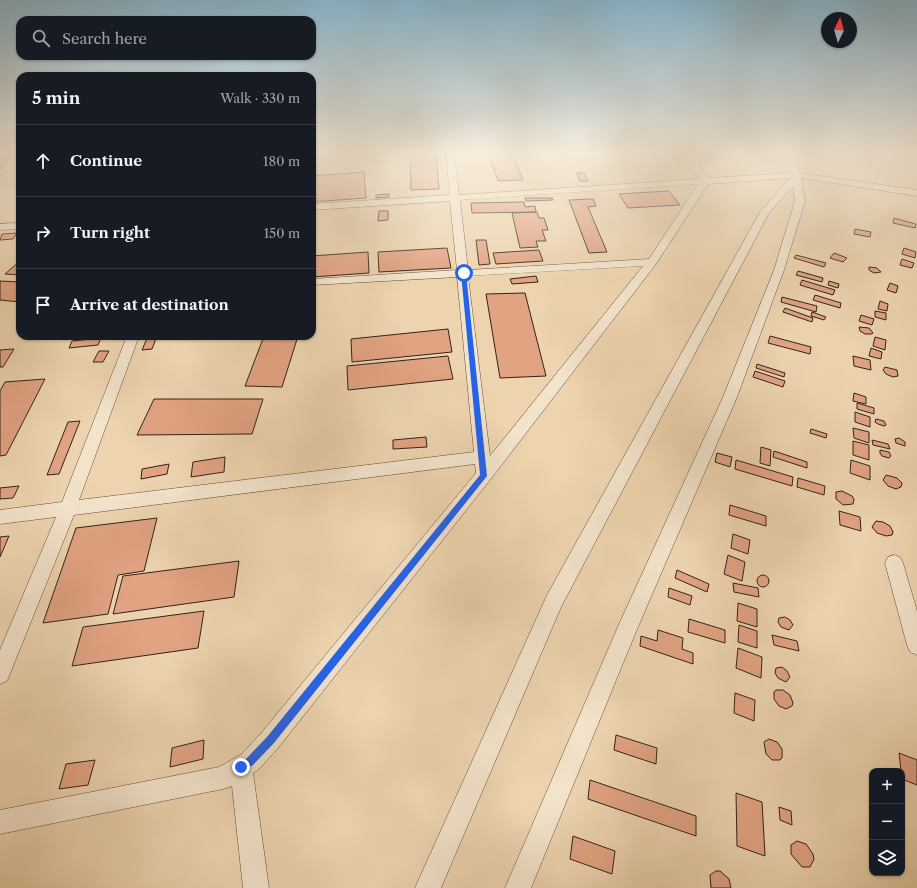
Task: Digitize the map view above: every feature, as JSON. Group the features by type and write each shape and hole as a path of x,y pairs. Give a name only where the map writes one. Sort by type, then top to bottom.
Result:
{"street":[{"path":"316,207 480,195"},
{"path":"0,822 223,778 250,762 270,740 484,476 652,262 695,195"},
{"path":"428,888 554,601 765,212 780,195"},
{"path":"518,888 627,629 733,390 779,270 800,201 799,195"},
{"path":"456,197 484,476"},
{"path":"0,228 16,226"},
{"path":"316,282 652,262"},
{"path":"0,674 68,509 131,340"},
{"path":"0,517 483,457"},
{"path":"894,563 912,610 917,645"},
{"path":"241,767 256,888"}],"building":[{"path":"316,195 366,195 366,198 316,202"},
{"path":"376,195 389,195 389,197 376,198"},
{"path":"620,195 672,195 680,205 628,208"},
{"path":"525,198 552,198 553,200 526,201"},
{"path":"593,199 596,206 588,207 607,252 589,253 569,200"},
{"path":"524,202 525,207 535,206 536,212 472,213 471,203"},
{"path":"379,211 388,211 388,220 378,221"},
{"path":"537,212 539,218 544,218 548,230 542,230 546,241 536,241 538,247 520,248 512,213"},
{"path":"894,218 916,224 915,228 893,223"},
{"path":"855,229 871,232 870,237 854,234"},
{"path":"16,233 13,239 0,240 2,234"},
{"path":"476,240 486,240 490,264 479,265"},
{"path":"447,248 451,268 379,272 378,252"},
{"path":"904,248 916,252 915,258 902,254"},
{"path":"539,250 543,261 496,264 493,253"},
{"path":"368,252 369,273 316,277 316,256"},
{"path":"834,253 847,258 843,262 830,258"},
{"path":"796,255 826,263 824,267 794,258"},
{"path":"902,259 914,263 912,268 900,265"},
{"path":"16,264 16,275 5,274"},
{"path":"869,267 877,268 881,272 874,273 869,270"},
{"path":"798,271 823,278 822,282 796,275"},
{"path":"536,276 538,282 512,284 510,279"},
{"path":"802,280 835,290 833,295 800,285"},
{"path":"0,281 16,282 16,302 0,300"},
{"path":"829,281 839,284 838,288 828,285"},
{"path":"890,283 898,286 896,293 887,290"},
{"path":"525,293 546,376 500,378 486,294"},
{"path":"815,295 841,303 840,308 813,300"},
{"path":"782,297 817,306 816,312 781,302"},
{"path":"880,301 888,304 887,311 878,309"},
{"path":"785,308 813,318 812,322 783,312"},
{"path":"875,311 886,313 886,320 875,317"},
{"path":"812,312 826,317 824,320 811,316"},
{"path":"861,315 874,319 872,325 859,321"},
{"path":"859,327 869,328 873,333 865,334 860,331"},
{"path":"448,329 452,352 352,362 351,339"},
{"path":"770,336 811,347 810,354 768,343"},
{"path":"875,337 886,340 885,350 873,346"},
{"path":"100,340 98,345 69,348 72,341"},
{"path":"146,340 155,340 152,349 142,350"},
{"path":"262,340 297,340 282,387 245,386"},
{"path":"871,348 882,352 881,359 869,356"},
{"path":"14,349 3,367 0,367 0,350"},
{"path":"99,351 109,351 103,362 93,362"},
{"path":"448,356 453,379 348,390 347,366"},
{"path":"853,356 870,360 871,370 854,366"},
{"path":"757,364 785,373 784,377 756,368"},
{"path":"885,367 897,370 898,376 893,377 886,374 883,370"},
{"path":"755,371 785,381 783,387 753,377"},
{"path":"45,379 6,455 0,456 0,391 5,382"},
{"path":"854,393 866,397 866,404 853,401"},
{"path":"154,399 263,399 252,434 137,435"},
{"path":"857,403 874,408 874,414 857,409"},
{"path":"855,412 870,417 870,427 855,422"},
{"path":"876,419 884,421 886,425 884,426 878,424 875,422"},
{"path":"80,421 59,474 47,475 68,422"},
{"path":"853,428 869,432 869,443 854,438"},
{"path":"811,429 827,434 826,438 810,433"},
{"path":"426,437 427,447 393,449 393,440"},
{"path":"899,438 905,442 905,446 896,443 895,439"},
{"path":"872,440 888,444 890,449 873,445"},
{"path":"853,441 869,445 869,460 853,455"},
{"path":"761,447 771,450 770,466 760,463"},
{"path":"880,450 889,452 891,456 889,458 882,456"},
{"path":"774,451 807,462 807,468 773,457"},
{"path":"717,453 732,457 730,467 715,462"},
{"path":"225,457 224,472 191,477 193,462"},
{"path":"736,460 793,477 792,486 735,469"},
{"path":"851,460 870,466 870,480 850,473"},
{"path":"169,464 167,474 141,479 142,469"},
{"path":"886,475 897,478 902,483 901,487 896,489 888,486 883,480"},
{"path":"798,478 825,486 824,495 797,487"},
{"path":"19,486 13,498 0,499 0,488"},
{"path":"842,491 852,496 854,499 853,504 843,505 836,499 836,492"},
{"path":"730,505 766,516 766,526 729,515"},
{"path":"839,511 860,517 861,531 840,525"},
{"path":"157,518 144,571 118,575 108,614 43,623 76,528"},
{"path":"876,521 883,522 890,526 893,532 892,535 886,536 877,533 872,527"},
{"path":"733,534 750,540 748,554 731,548"},
{"path":"9,536 0,557 0,537"},
{"path":"728,555 745,562 742,581 724,574"},
{"path":"239,561 234,597 113,614 123,576"},
{"path":"677,570 709,584 707,592 675,578"},
{"path":"761,575 765,575 769,581 765,587 761,587 757,583 757,579"},
{"path":"733,583 758,588 759,597 734,592"},
{"path":"669,588 692,596 690,605 668,597"},
{"path":"738,603 757,609 757,627 737,621"},
{"path":"204,611 198,648 72,666 83,627"},
{"path":"785,617 790,620 793,625 789,630 781,627 778,622 779,618"},
{"path":"689,619 725,630 725,643 688,632"},
{"path":"739,625 757,631 757,648 738,642"},
{"path":"658,630 683,638 682,649 693,653 693,664 640,646 641,636 657,641"},
{"path":"772,635 797,641 799,651 774,645"},
{"path":"738,648 762,657 761,678 736,668"},
{"path":"782,667 787,671 790,677 786,682 778,678 775,673 776,668"},
{"path":"776,690 783,690 790,695 793,703 792,706 786,709 779,706 774,699 774,692"},
{"path":"735,693 755,700 754,721 734,713"},
{"path":"616,735 657,748 656,764 614,750"},
{"path":"769,739 777,742 782,749 782,758 780,760 772,760 766,754 764,742"},
{"path":"204,740 203,759 170,767 172,748"},
{"path":"899,753 917,760 917,785 905,780 905,768 901,768"},
{"path":"95,760 88,785 59,789 66,764"},
{"path":"590,780 696,816 696,836 588,799"},
{"path":"736,793 762,802 765,856 737,846"},
{"path":"779,807 791,811 792,825 780,820"},
{"path":"573,836 615,851 612,874 570,859"},
{"path":"797,841 806,844 813,854 814,859 810,867 802,867 791,854 791,845"},
{"path":"716,871 720,871 729,879 731,888 711,888 710,875"}],"route":[{"path":"241,767 250,762 270,740 484,476 464,273"}]}
